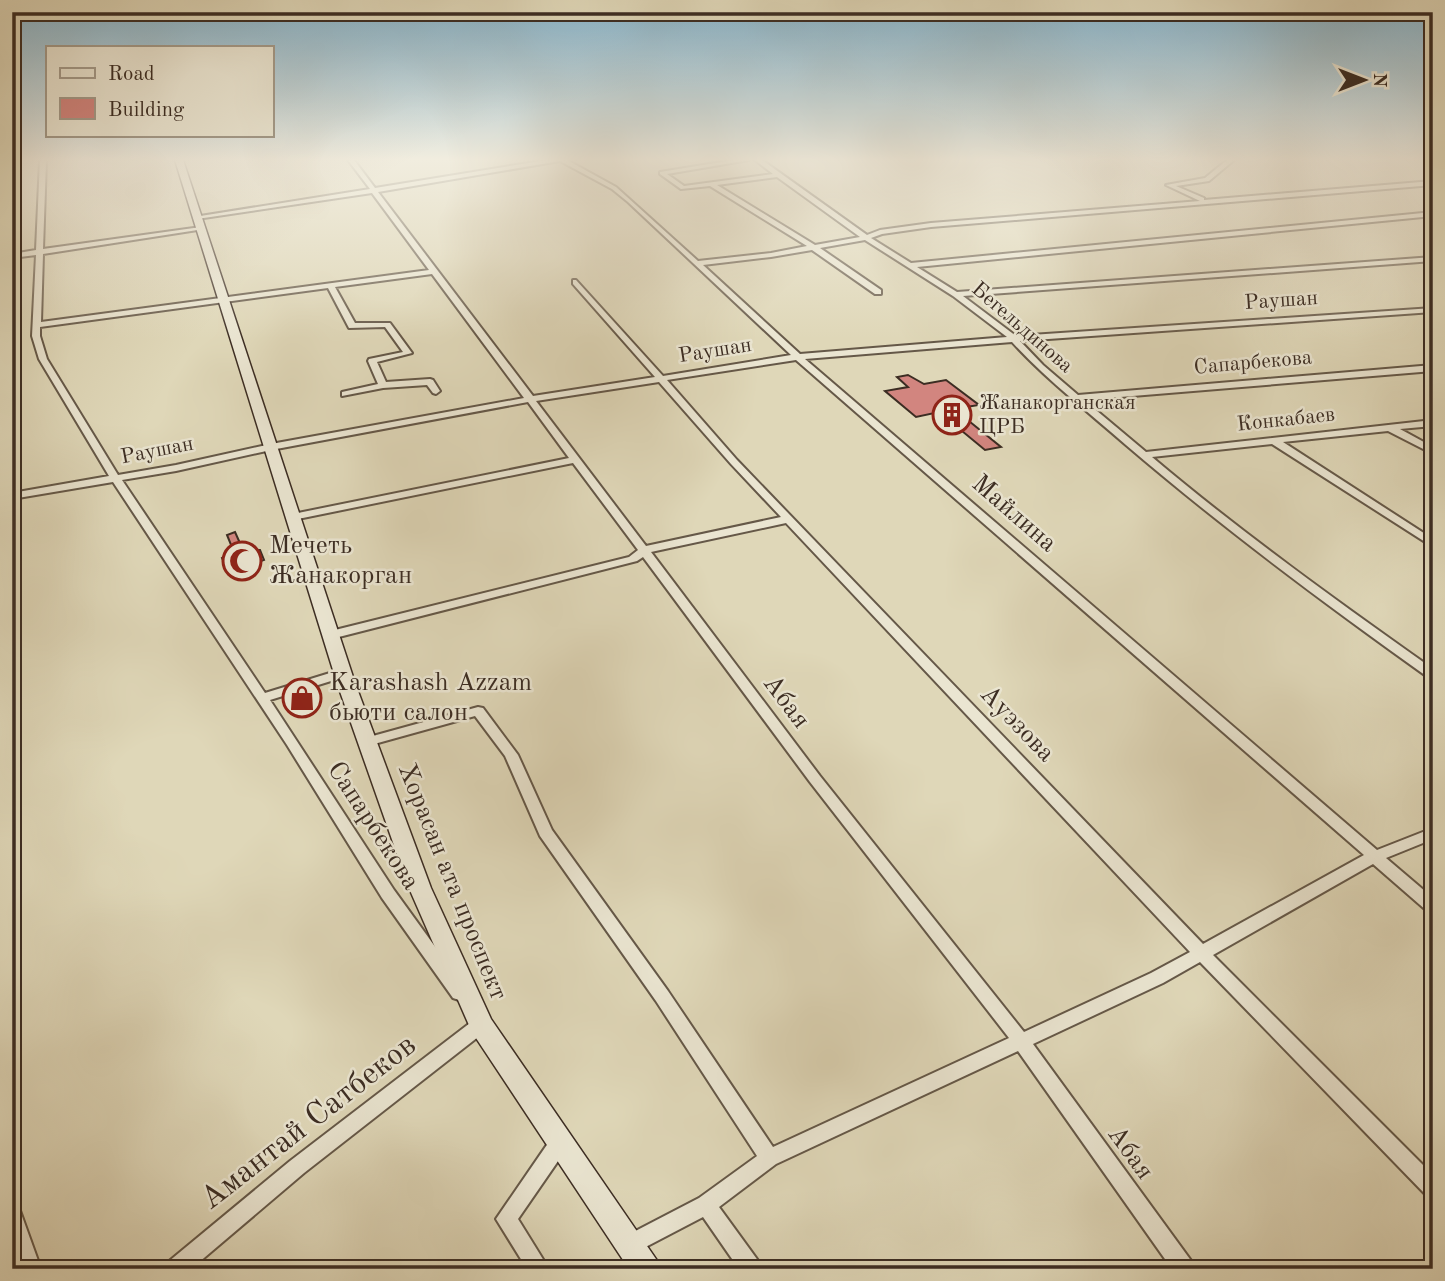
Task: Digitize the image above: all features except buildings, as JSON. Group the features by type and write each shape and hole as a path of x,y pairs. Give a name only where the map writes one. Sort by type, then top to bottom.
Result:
{"main road":[{"name":"Хорасан ата проспект","path":"198,220 343,673 420,888 481,1025 646,1269"}],"street":[{"name":"Сапарбекова","path":"40,220 36,336 43,359 116,479 388,894 481,1025"},
{"path":"12,256 217,220"},
{"name":"Абая","path":"398,220 815,779 1021,1041 1185,1269"},
{"name":"Майлина","path":"649,220 798,357 1433,907"},
{"path":"769,220 878,292"},
{"name":"Бегельдинова","path":"841,220 956,294 1013,338 1143,456 1313,590 1433,675"},
{"path":"697,263 813,247 866,238 880,232 991,220"},
{"path":"910,265 1374,220"},
{"path":"956,294 1433,259"},
{"path":"37,325 435,271"},
{"name":"Ауэзова","path":"576,282 659,379 788,519 1201,953 1433,1189"},
{"path":"330,285 352,326 387,325 408,353 372,361 383,385"},
{"name":"Раушан","path":"12,496 116,479 271,447 531,400 798,357 1013,338 1433,310"},
{"name":"Сапарбекова","path":"1076,397 1433,368"},
{"path":"345,394 383,385 430,382 436,391"},
{"name":"Конкабаев","path":"1143,456 1433,423"},
{"path":"1390,428 1433,451"},
{"path":"1274,441 1433,544"},
{"path":"293,517 577,459"},
{"path":"331,635 633,559 645,550 788,519"},
{"path":"262,698 343,673"},
{"path":"367,741 478,711 511,755 545,832 662,996 769,1158"},
{"path":"629,1245 706,1205 769,1158 1157,978 1373,857 1433,833"},
{"name":"Амантай Сатбеков","path":"174,1269 297,1167 481,1025"},
{"path":"539,1269 506,1219 560,1142"},
{"path":"706,1205 752,1269"},
{"path":"12,1215 31,1269"}],"place":[{"name":"Жанакорганская ЦРБ","path":"952,415"},
{"name":"Мечеть Жанакорган","path":"242,561"},
{"name":"Karashash Azzam бьюти салон","path":"302,698"}]}
